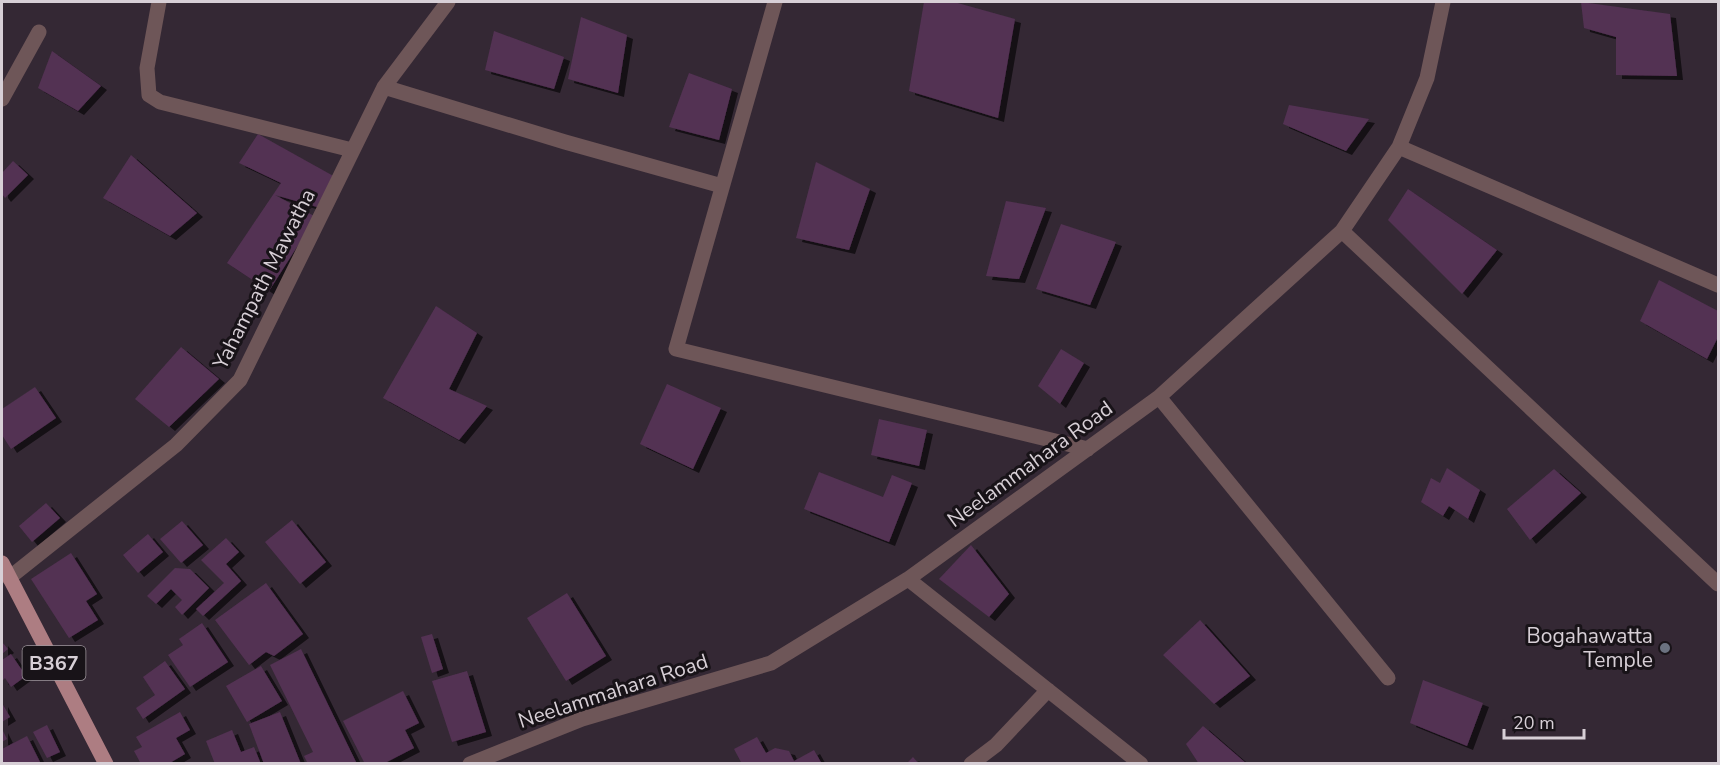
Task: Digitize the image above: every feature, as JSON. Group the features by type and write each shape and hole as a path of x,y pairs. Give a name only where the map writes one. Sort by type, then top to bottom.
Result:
{"main road":[{"name":"B367","path":"2,563 106,764"}],"street":[{"path":"159,2 147,68 149,95 160,102 351,150"},
{"name":"Yahampath Mawatha","path":"9,578 176,445 240,380 351,150 384,87 448,2"},
{"path":"775,2 676,349 1088,448"},
{"name":"Neelammahara Road","path":"470,764 582,719 771,663 908,579 1159,397 1342,231 1399,147 1427,78 1443,2"},
{"path":"2,99 39,32"},
{"path":"384,87 565,142 722,186"},
{"path":"1399,147 1719,285"},
{"path":"1342,231 1719,584"},
{"path":"1159,397 1388,678"},
{"path":"908,579 1141,764"},
{"path":"971,764 996,746 1048,690"}],"building":[{"path":"924,2 954,2 1015,19 998,118 909,91"},
{"path":"1581,2 1670,14 1677,76 1616,75 1616,37 1584,28"},
{"path":"581,17 627,35 618,93 568,79"},
{"path":"494,31 564,57 554,89 485,70"},
{"path":"52,51 101,86 78,111 38,88"},
{"path":"689,73 732,89 719,140 669,127"},
{"path":"1289,105 1369,119 1346,151 1283,124"},
{"path":"258,134 337,178 317,207 275,195 316,217 269,291 227,263 281,183 239,163"},
{"path":"131,155 197,213 170,236 103,198"},
{"path":"13,161 28,175 5,198 2,194 2,173"},
{"path":"816,162 870,189 849,250 796,238"},
{"path":"1408,189 1497,250 1462,294 1388,220"},
{"path":"1006,201 1046,208 1019,279 986,276"},
{"path":"1061,224 1116,242 1090,305 1036,289"},
{"path":"1659,280 1718,311 1718,337 1707,359 1640,321"},
{"path":"436,306 477,333 449,389 487,406 459,440 383,398"},
{"path":"181,347 219,379 169,427 135,399"},
{"path":"1061,349 1084,363 1060,404 1038,386"},
{"path":"667,384 721,408 693,469 640,444"},
{"path":"35,387 56,418 11,449 2,435 2,409"},
{"path":"879,419 927,430 919,466 871,455"},
{"path":"1447,468 1480,490 1468,519 1449,506 1443,516 1421,502 1431,478 1440,483"},
{"path":"1554,469 1581,493 1530,540 1507,509"},
{"path":"819,472 883,497 892,475 912,483 889,542 804,509"},
{"path":"46,503 60,518 32,542 19,526"},
{"path":"292,520 326,562 300,584 265,542"},
{"path":"182,521 203,545 181,563 160,539"},
{"path":"148,534 163,552 138,573 123,555"},
{"path":"226,538 239,552 226,564 241,581 203,616 196,609 224,583 201,560"},
{"path":"971,545 1009,594 989,617 939,579"},
{"path":"71,553 97,594 86,601 98,620 69,638 31,579"},
{"path":"175,568 190,569 209,588 182,615 175,607 182,600 171,589 156,604 147,596"},
{"path":"266,583 303,634 274,656 266,652 249,665 215,620"},
{"path":"567,593 606,656 566,681 527,618"},
{"path":"1200,620 1250,676 1214,704 1163,655"},
{"path":"202,623 228,662 190,687 168,655 183,645 179,639"},
{"path":"432,634 443,669 432,673 421,637"},
{"path":"2,642 8,649 2,654"},
{"path":"301,649 357,764 308,764 304,756 313,752 270,665"},
{"path":"11,654 26,676 11,687 5,678 2,681 2,660"},
{"path":"165,661 185,689 143,719 136,708 155,695 143,677"},
{"path":"261,666 282,701 247,722 226,686"},
{"path":"467,671 486,732 452,742 432,681"},
{"path":"1423,680 1483,703 1467,746 1410,723"},
{"path":"403,691 419,723 405,730 414,748 383,764 365,764 343,721"},
{"path":"2,703 10,717 2,722"},
{"path":"180,712 190,730 176,738 185,754 168,764 141,764 134,751 142,747 136,737"},
{"path":"280,712 301,764 264,764 249,724"},
{"path":"47,725 60,752 47,758 33,732"},
{"path":"1203,726 1247,764 1199,764 1186,744"},
{"path":"2,729 7,739 2,742"},
{"path":"232,730 241,752 254,747 261,764 215,764 206,741"},
{"path":"27,736 41,764 2,764 2,749"},
{"path":"757,737 766,753 775,748 789,751 794,761 814,750 822,764 742,764 734,749"},
{"path":"913,757 919,764 906,764"}],"place":[{"name":"Bogahawatta Temple","path":"1665,648"}]}
